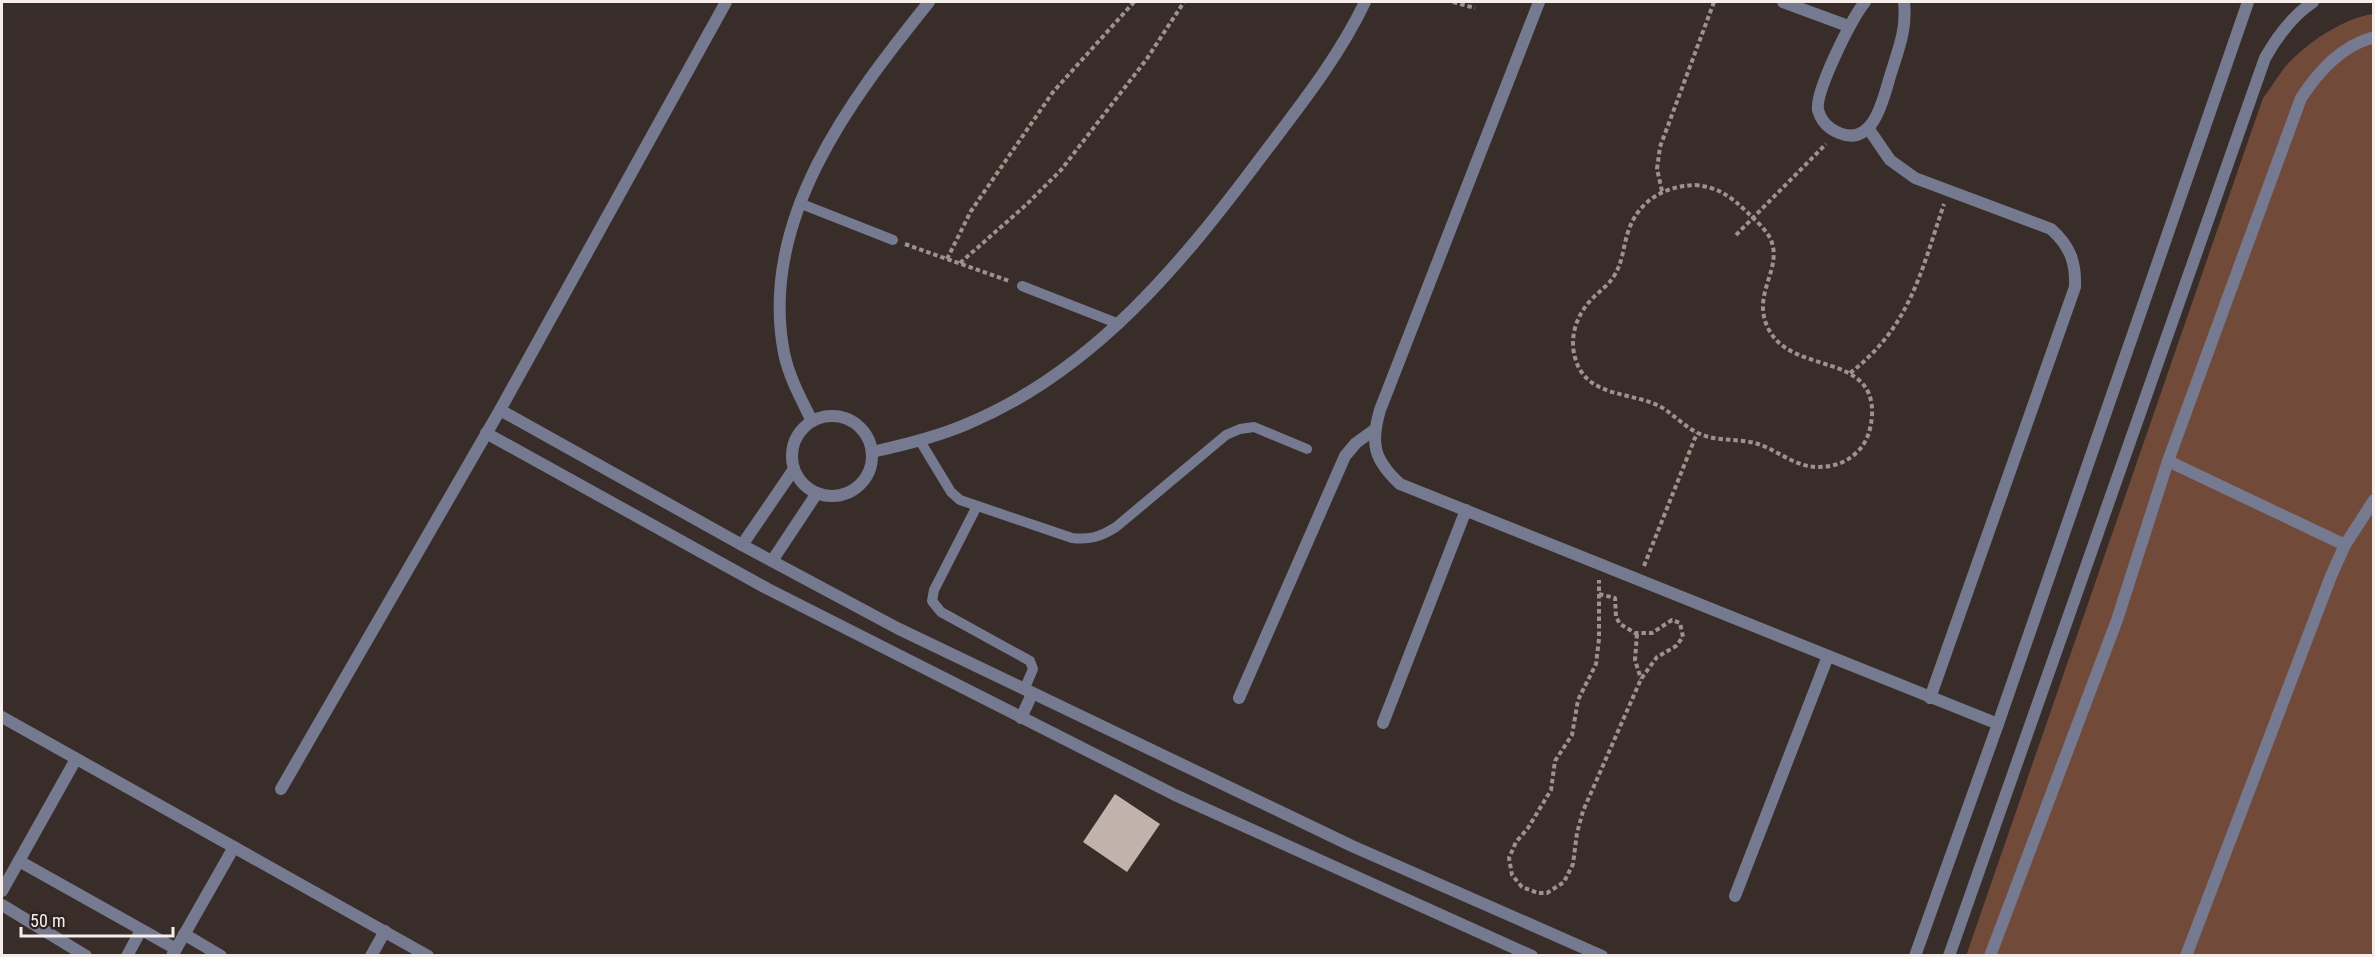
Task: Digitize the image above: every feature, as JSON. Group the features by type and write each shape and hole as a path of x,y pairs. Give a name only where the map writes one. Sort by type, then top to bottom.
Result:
{"street":[{"path":"281,789 500,410 726,2"},
{"path":"812,421 796,389 785,355 779,320 779,284 786,246 799,203 831,140 871,79 929,2"},
{"path":"872,452 920,441 967,424 1012,403 1054,376 1119,324 1177,265 1252,170 1308,96 1355,22 1365,2"},
{"path":"1539,2 1374,430 1375,451 1384,470 1400,484 1998,724"},
{"path":"1783,2 1848,26"},
{"path":"1865,2 1848,26 1818,102 1822,119 1836,132 1852,135 1868,128 1878,114 1905,31 1904,2"},
{"path":"1915,956 1998,724 2248,2"},
{"path":"1949,956 2265,58 2300,6 2313,2"},
{"path":"1990,956 2117,620 2168,460 2301,98 2317,74 2339,54 2373,37"},
{"path":"1868,128 1881,151 1902,170 1915,178 2051,229 2067,247 2075,270 2075,287 1930,698"},
{"path":"500,410 742,545 897,628 1352,846 1602,956"},
{"path":"831,416 850,420 865,433 872,452 867,475 851,492 828,496 807,488 794,469 792,447 803,428 812,421 831,416"},
{"path":"1239,698 1345,456 1356,443 1374,430"},
{"path":"486,433 768,589 1175,795 1532,956"},
{"path":"2168,460 2345,545"},
{"path":"742,545 794,469"},
{"path":"772,561 817,493"},
{"path":"2186,956 2345,545 2373,500"},
{"path":"1383,723 1466,510"},
{"path":"1735,896 1828,656"},
{"path":"1021,717 1028,692"},
{"path":"2,717 428,956"},
{"path":"2,891 76,759"},
{"path":"19,861 141,930 174,952 234,847"},
{"path":"2,905 86,956"},
{"path":"127,956 141,930"},
{"path":"371,956 385,931"},
{"path":"184,934 221,956"}],"lane":[{"path":"799,203 893,240"},
{"path":"1022,286 1119,324"},
{"path":"920,441 951,492 960,500 1072,538 1088,540 1100,537 1116,527 1227,435 1240,429 1254,428 1307,449"},
{"path":"977,506 934,590 932,601 941,612 1030,661 1033,669 1028,692"}],"path":[{"path":"947,259 971,211 1053,92 1134,2"},
{"path":"960,263 1026,205 1060,170 1146,60 1185,2"},
{"path":"1454,2 1475,8"},
{"path":"1662,191 1657,169 1660,147 1714,2"},
{"path":"1736,235 1836,132"},
{"path":"1695,185 1718,189 1728,194 1767,233 1773,250 1771,268 1762,299 1762,312 1768,330 1779,345 1794,355 1850,373 1865,389 1870,399 1871,423 1861,447 1845,461 1836,465 1807,466 1795,463 1755,443 1713,438 1697,432 1660,407 1636,397 1613,393 1593,383 1579,367 1573,343 1576,321 1616,274 1628,234 1637,214 1645,204 1662,191 1695,185"},
{"path":"1850,373 1886,340 1905,310 1948,191"},
{"path":"893,240 1022,286"},
{"path":"1638,580 1697,432"},
{"path":"1599,564 1599,594 1599,653 1593,674 1578,700 1572,735 1555,761 1551,790 1528,828 1516,842 1509,858 1512,875 1522,887 1538,893 1556,889 1570,873 1583,812 1641,679 1657,657 1676,646 1683,637 1684,632 1680,623 1672,620 1652,633 1637,634 1620,624 1616,617 1615,598 1599,594"},
{"path":"1637,634 1635,660 1641,679"}],"shaded area":[{"path":"2373,14 2373,955 1966,956 2263,98 2293,58 2314,41 2337,26 2361,16"}],"building":[{"path":"1115,794 1160,824 1127,872 1083,842"}]}
